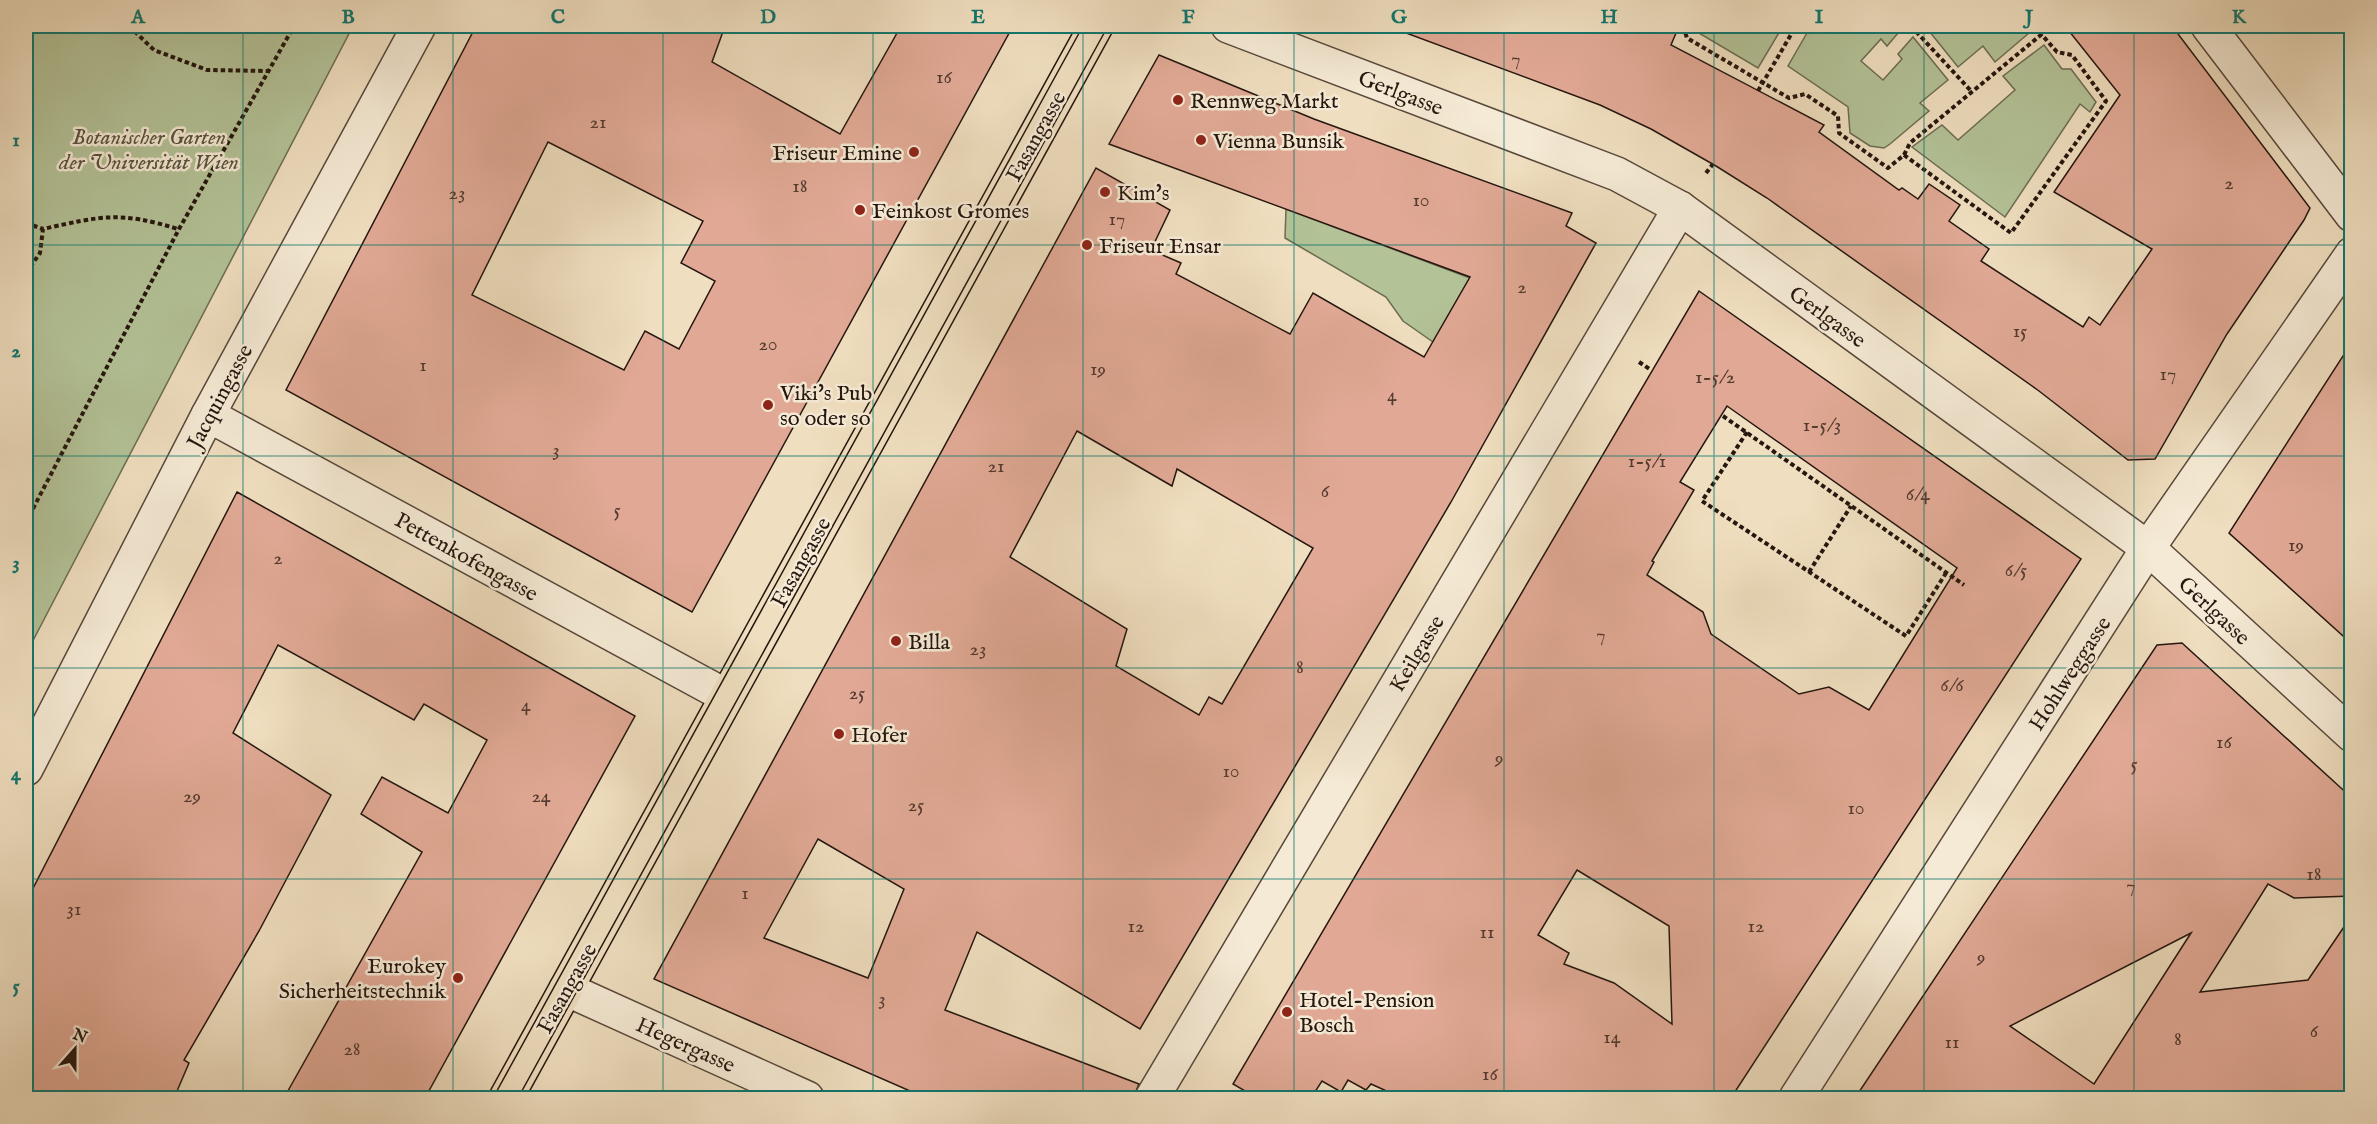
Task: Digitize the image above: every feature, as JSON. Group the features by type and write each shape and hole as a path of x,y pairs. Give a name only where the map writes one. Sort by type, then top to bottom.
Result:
{"main road":[{"name":"Fasangasse","path":"506,1098 1096,26"}],"street":[{"name":"Jacquingasse","path":"26,769 208,415 419,26"},
{"name":"Gerlgasse","path":"1228,26 1617,174 1680,208 2148,548 2352,735"},
{"path":"2208,26 2352,215"},
{"name":"Keilgasse","path":"1152,1098 1680,208"},
{"name":"Hohlweggasse","path":"1796,1098 2148,548 2352,254"},
{"name":"Pettenkofengasse","path":"208,415 726,696"},
{"name":"Hegergasse","path":"566,989 807,1098"}],"path":[{"path":"129,26 154,50 207,70 270,71"},
{"path":"26,522 179,230 294,26"},
{"path":"1683,26 1687,38 1765,81 1790,98 1805,93 1838,116 1839,133 1888,168 1904,155 1910,143 2042,34"},
{"path":"1758,91 1796,26"},
{"path":"1911,26 1972,92"},
{"path":"1904,155 2012,233 2106,101 2072,55 2057,52 2034,26"},
{"path":"26,223 43,229 111,215 141,218 179,230"},
{"path":"26,273 40,253 43,229"},
{"path":"1723,416 1964,585"},
{"path":"1747,432 1702,501 1906,636 1946,573"},
{"path":"1809,572 1851,506"}],"green space":[{"name":"Botanischer Garten der Universität Wien","path":"26,26 353,26 26,654"},
{"path":"1694,26 1783,26 1758,68 1692,29"},
{"path":"1811,26 1904,26 1887,46 1881,39 1861,61 1883,80 1902,59 1898,54 1913,37 1948,80 1920,103 1929,111 1890,144 1884,148 1870,146 1850,133 1848,107 1788,66"},
{"path":"1925,26 2023,26 2029,33 1995,62 1983,46 1958,67"},
{"path":"2044,45 2062,69 2071,69 2096,102 2090,112 2080,104 2005,217 1912,147 1942,125 1958,140 2015,90 2003,76"},
{"path":"1286,209 1470,278 1433,342 1403,321 1386,297 1285,238"}],"building":[{"path":"476,26 725,26 712,62 840,134 901,26 1013,26 692,612 286,390","holes":["548,142 703,221 681,263 715,281 679,349 645,331 624,370 472,295"]},
{"path":"1398,26 1679,26 1671,45 1824,125 1819,132 1899,190 1902,188 1918,199 1929,184 1960,205 1949,221 1989,249 1981,261 2083,327 2089,317 2100,325 2152,249 2054,192 2120,95 2065,26 2172,26 2310,208 2227,334 2155,459 2128,460 2039,391 1767,198 1716,166 1651,129 1600,105 1398,30"},
{"path":"1159,55 1314,119 1572,213 1566,226 1596,243 1451,502 1140,1029 977,932 945,1010 1139,1084 1133,1098 926,1098 654,979 1096,168 1170,210 1151,250 1181,263 1176,274 1290,334 1313,293 1424,357 1470,277 1109,144","holes":["1077,431 1172,486 1177,469 1313,548 1222,704 1209,697 1199,715 1116,666 1127,629 1010,557","818,839 904,889 868,978 764,938"]},
{"path":"1699,291 2081,559 1731,1098 1402,1098 1371,1084 1366,1090 1348,1080 1341,1092 1322,1081 1311,1098 1257,1098 1233,1084","holes":["1727,406 1957,568 1869,710 1829,687 1799,694 1711,634 1703,612 1647,575 1654,562 1652,561 1694,490 1680,482","1577,870 1669,926 1672,1024 1614,983 1564,964 1569,953 1538,935"]},
{"path":"2352,342 2352,644 2229,533"},
{"path":"237,492 635,716 425,1098 284,1098 422,852 361,814 382,777 448,813 487,740 424,704 414,720 278,645 233,733 331,795 259,931 184,1060 189,1063 174,1098 26,1098 26,902"},
{"path":"2182,643 2352,798 2352,896 2294,898 2268,884 2200,992 2308,980 2352,915 2352,1098 1855,1098 2157,645","holes":["2191,933 2094,1084 2010,1026"]}],"tram line":[{"path":"493,1098 1083,26"},
{"path":"518,1098 1108,26"}],"place":[{"name":"Rennweg Markt","path":"1178,100"},
{"name":"Vienna Bunsik","path":"1201,140"},
{"name":"Friseur Emine","path":"914,152"},
{"name":"Kim's","path":"1105,192"},
{"name":"Feinkost Gromes","path":"860,210"},
{"name":"Friseur Ensar","path":"1087,245"},
{"name":"Viki's Pub so oder so","path":"768,405"},
{"name":"Billa","path":"896,641"},
{"name":"Hofer","path":"839,734"},
{"name":"Eurokey Sicherheitstechnik","path":"458,978"},
{"name":"Hotel-Pension Bosch","path":"1287,1012"}]}
